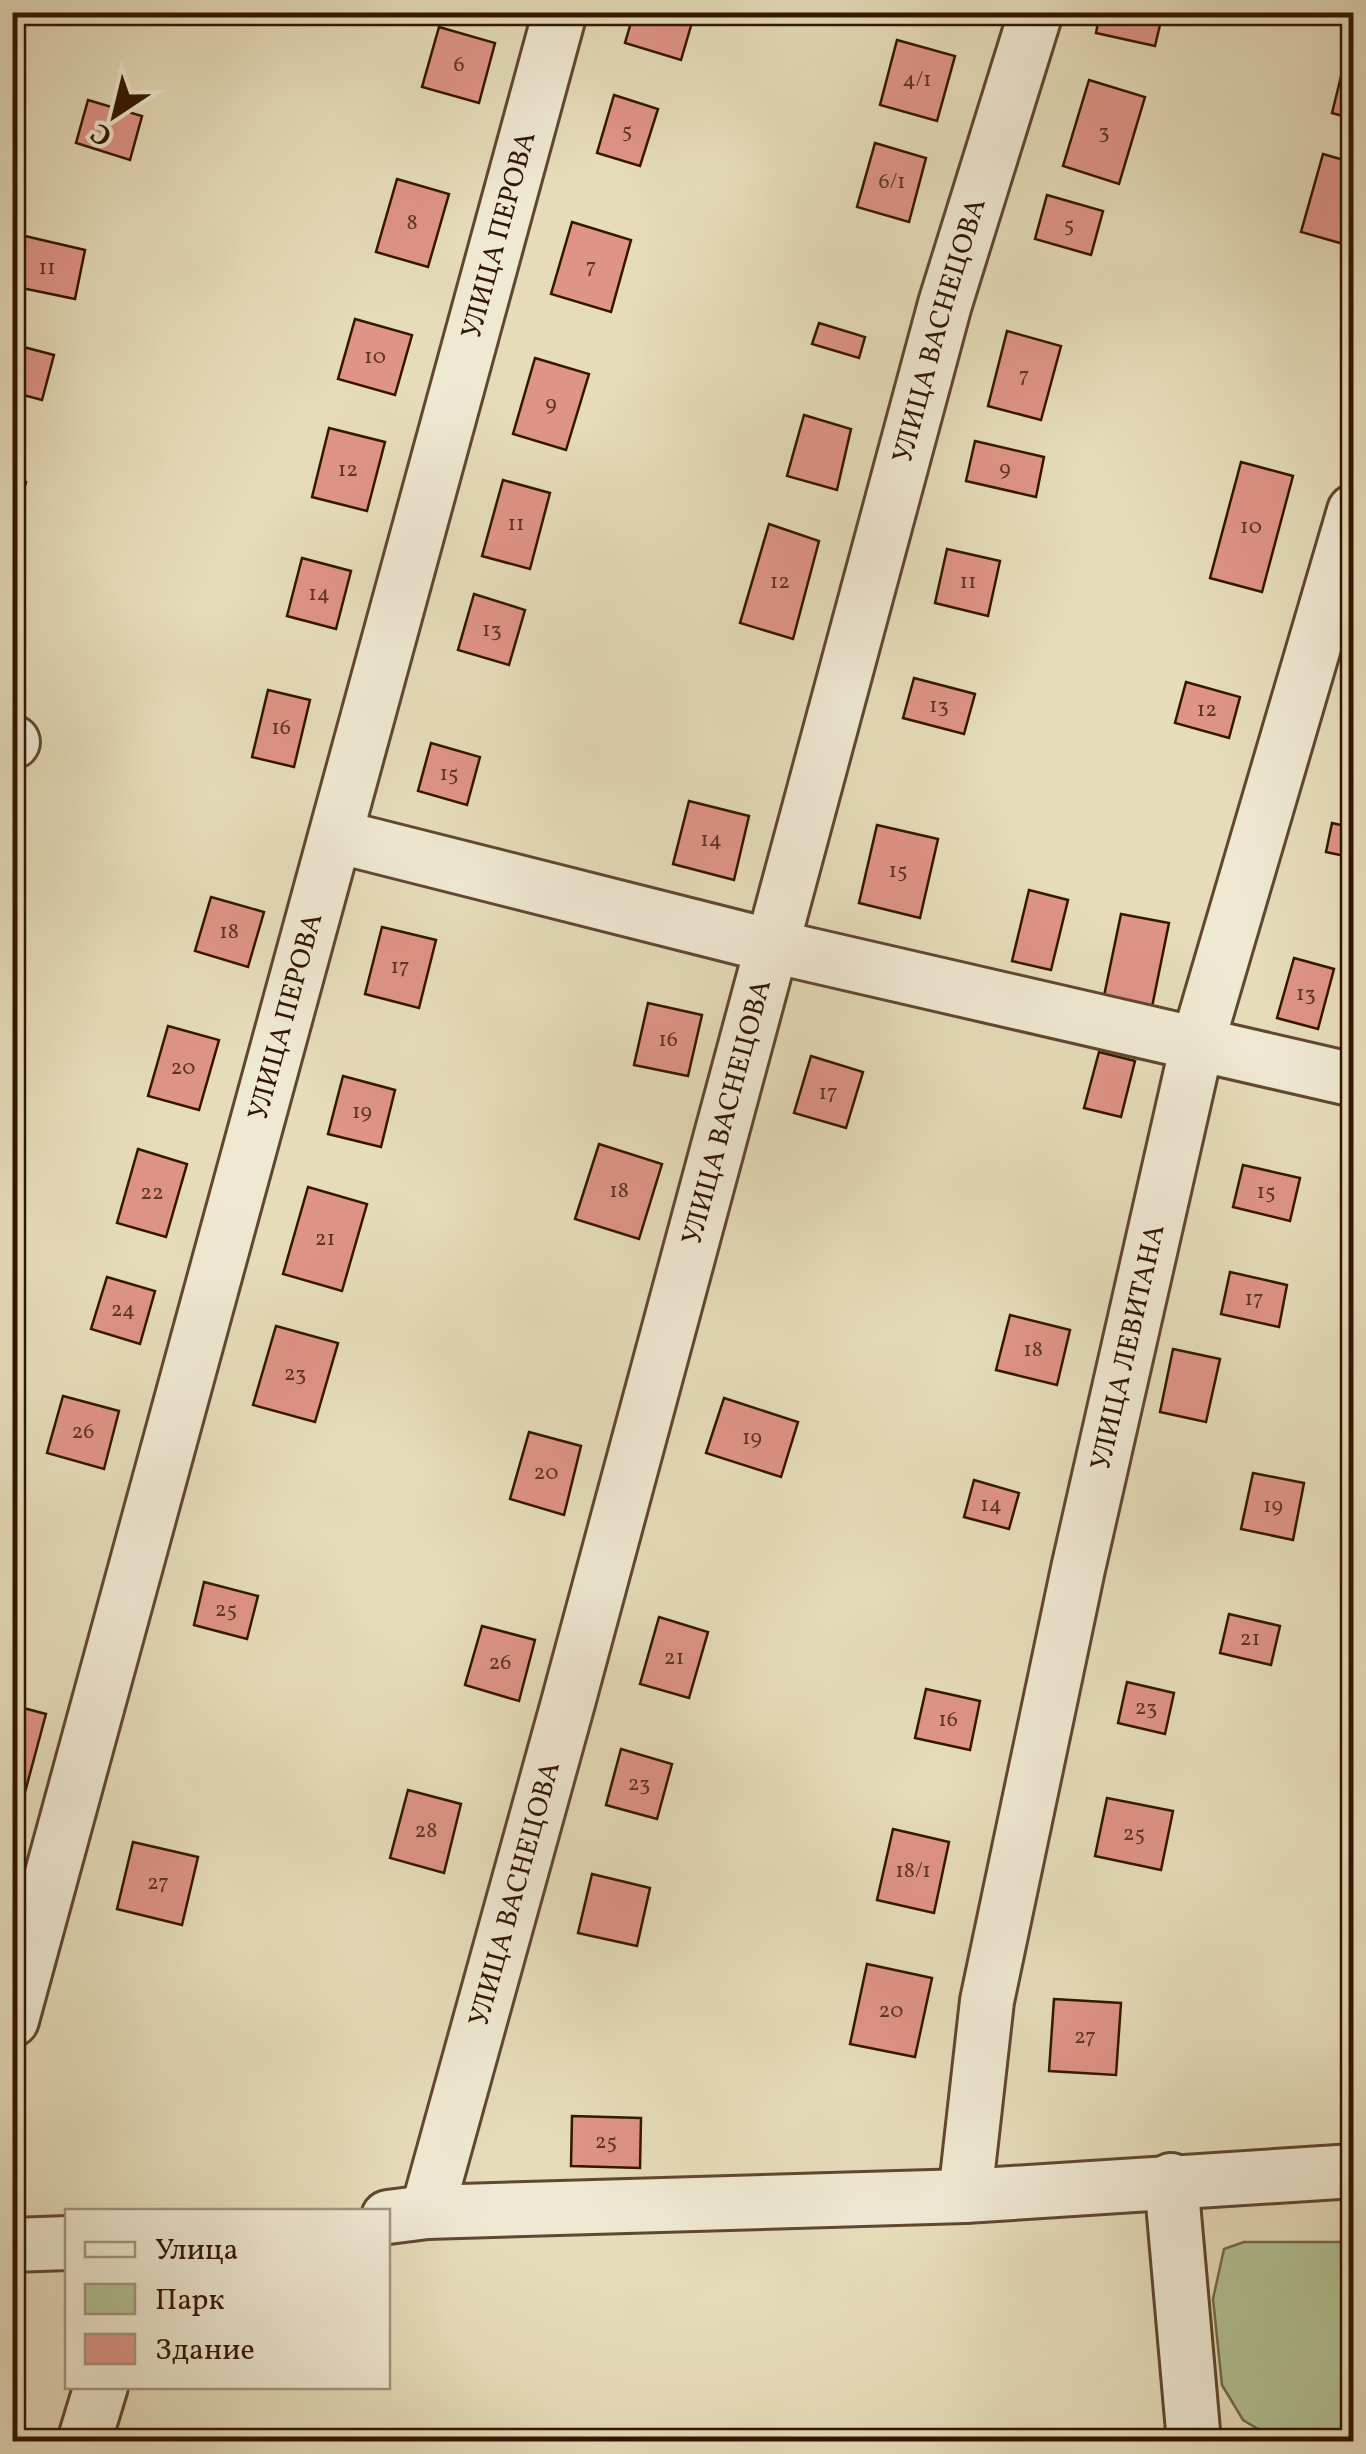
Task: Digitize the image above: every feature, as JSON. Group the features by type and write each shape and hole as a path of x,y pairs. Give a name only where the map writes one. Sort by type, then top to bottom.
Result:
{"street":[{"name":"УЛИЦА ПЕРОВА","path":"12,2020 560,12"},
{"name":"УЛИЦА ВАСНЕЦОВА","path":"407,2214 574,1684 945,304 1036,12"},
{"name":"УЛИЦА ЛЕВИТАНА","path":"965,2196 987,2002 1082,1550 1198,1045 1354,511"},
{"path":"336,836 772,946 1354,1080"},
{"path":"407,2214 965,2196 1354,2171"},
{"path":"1171,2180 1194,2442"},
{"path":"12,2245 65,2244"},
{"path":"84,2442 100,2389"}],"green space":[{"path":"1244,2242 1353,2242 1353,2441 1278,2441 1243,2420 1222,2385 1213,2299 1224,2249"}],"building":[{"path":"634,12 695,12 681,60 625,43"},
{"path":"1100,12 1163,12 1155,46 1096,33"},
{"path":"439,27 495,43 479,103 422,87"},
{"path":"897,40 955,56 937,121 880,105"},
{"path":"1349,44 1354,45 1354,119 1332,113"},
{"path":"1089,80 1145,97 1119,184 1063,166"},
{"path":"614,95 658,109 640,166 597,153"},
{"path":"88,100 142,116 130,160 76,143"},
{"path":"875,143 926,158 909,222 857,207"},
{"path":"1323,154 1354,163 1354,247 1301,232"},
{"path":"397,179 449,194 428,267 376,252"},
{"path":"1047,195 1103,211 1091,255 1035,239"},
{"path":"572,222 631,240 611,312 551,294"},
{"path":"12,233 85,250 75,299 12,286"},
{"path":"355,319 412,335 395,395 338,379"},
{"path":"819,323 865,337 859,358 812,344"},
{"path":"1007,331 1061,346 1041,420 988,406"},
{"path":"12,344 54,355 42,400 12,392"},
{"path":"535,358 589,374 566,450 513,434"},
{"path":"804,415 851,429 837,490 787,476"},
{"path":"329,428 385,442 367,511 312,497"},
{"path":"975,441 1044,457 1036,497 966,481"},
{"path":"1241,462 1293,476 1262,592 1210,578"},
{"path":"12,478 26,482 13,526 12,526"},
{"path":"503,480 550,493 530,569 482,556"},
{"path":"769,524 819,541 793,639 740,623"},
{"path":"947,549 1000,561 988,616 935,603"},
{"path":"302,558 351,571 336,629 287,616"},
{"path":"474,594 525,610 509,665 458,650"},
{"path":"914,678 975,694 964,734 903,718"},
{"path":"1186,682 1240,697 1229,738 1175,723"},
{"path":"268,690 310,700 294,767 252,757"},
{"path":"431,743 480,757 467,805 418,791"},
{"path":"689,801 749,816 734,880 673,864"},
{"path":"1332,823 1354,828 1354,858 1326,852"},
{"path":"877,825 938,839 920,918 859,903"},
{"path":"1029,890 1068,900 1051,970 1012,961"},
{"path":"211,897 264,912 248,967 195,951"},
{"path":"1121,914 1169,923 1152,1007 1104,996"},
{"path":"382,927 436,940 419,1008 365,994"},
{"path":"1294,958 1334,969 1318,1029 1277,1018"},
{"path":"648,1003 702,1015 688,1076 634,1065"},
{"path":"168,1026 219,1040 199,1110 148,1096"},
{"path":"1099,1052 1135,1061 1121,1117 1084,1108"},
{"path":"811,1056 863,1072 846,1128 794,1113"},
{"path":"343,1076 395,1090 381,1147 328,1134"},
{"path":"599,1144 662,1164 639,1239 575,1219"},
{"path":"138,1149 187,1164 166,1237 117,1223"},
{"path":"1243,1165 1300,1178 1290,1221 1233,1207"},
{"path":"308,1187 367,1204 342,1291 283,1274"},
{"path":"1230,1272 1287,1285 1279,1327 1221,1314"},
{"path":"107,1277 155,1291 140,1344 91,1329"},
{"path":"1010,1315 1070,1330 1057,1385 996,1370"},
{"path":"276,1326 338,1343 315,1422 253,1405"},
{"path":"1173,1349 1220,1359 1206,1422 1160,1412"},
{"path":"63,1396 119,1411 104,1469 47,1453"},
{"path":"724,1398 798,1422 781,1477 706,1453"},
{"path":"529,1432 581,1446 564,1515 510,1499"},
{"path":"1253,1473 1304,1483 1293,1540 1241,1529"},
{"path":"974,1480 1019,1493 1009,1529 964,1517"},
{"path":"204,1582 258,1596 247,1639 194,1625"},
{"path":"1229,1614 1280,1626 1271,1665 1220,1653"},
{"path":"659,1617 708,1632 689,1698 640,1684"},
{"path":"482,1626 535,1640 519,1701 465,1685"},
{"path":"1127,1682 1174,1693 1165,1734 1118,1723"},
{"path":"926,1689 980,1701 970,1750 915,1738"},
{"path":"12,1705 46,1714 21,1807 12,1805"},
{"path":"621,1749 672,1764 657,1819 606,1805"},
{"path":"408,1790 461,1804 444,1873 390,1858"},
{"path":"1107,1798 1173,1811 1161,1870 1095,1856"},
{"path":"893,1829 949,1842 934,1913 877,1900"},
{"path":"133,1842 198,1857 182,1925 117,1909"},
{"path":"592,1874 650,1888 637,1946 578,1933"},
{"path":"867,1964 932,1978 915,2057 850,2044"},
{"path":"1054,1999 1121,2003 1116,2075 1049,2071"},
{"path":"572,2116 641,2118 640,2168 571,2166"}]}
